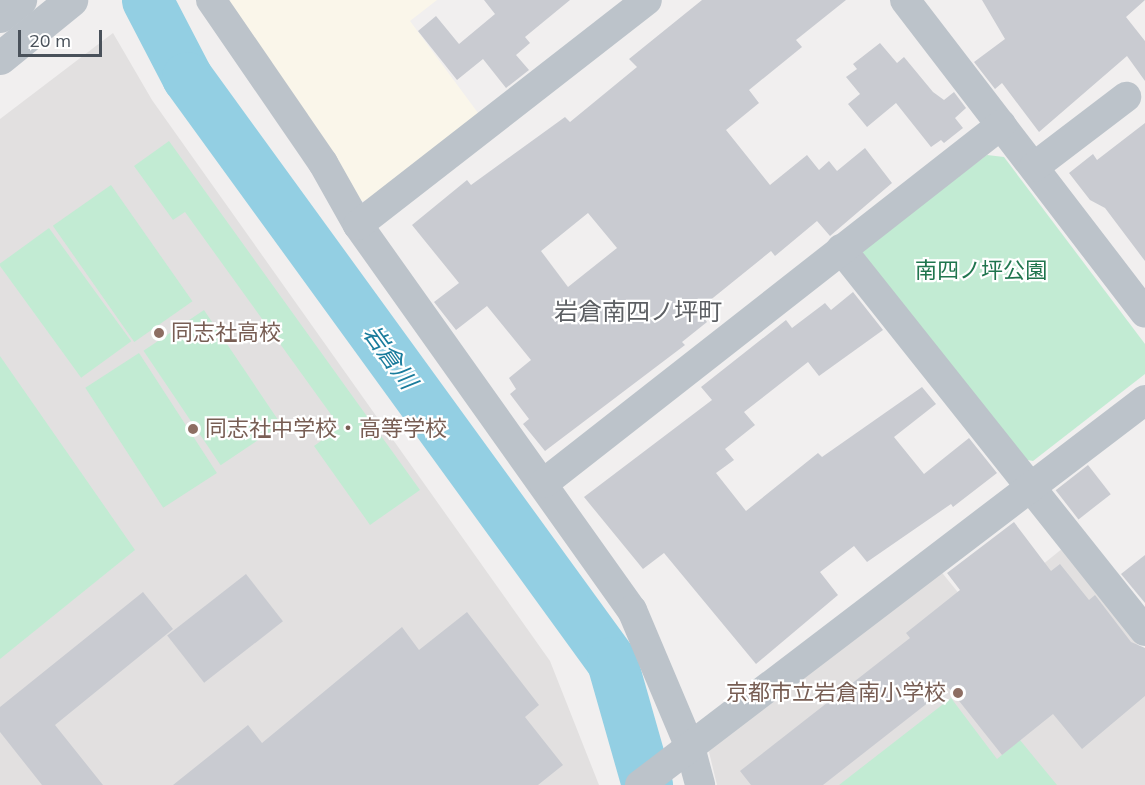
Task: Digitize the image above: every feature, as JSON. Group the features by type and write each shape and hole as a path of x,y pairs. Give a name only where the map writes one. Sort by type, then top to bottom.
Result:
{"street":[{"path":"0,16 20,0"},
{"path":"3,49 71,0"},
{"path":"211,0 323,163 358,225 544,483 632,610 690,747 700,785"},
{"path":"358,225 647,0"},
{"path":"905,0 1145,313"},
{"path":"1034,167 1126,97"},
{"path":"544,483 1001,125"},
{"path":"841,249 1145,631"},
{"path":"640,785 1145,400"}],"shaded area":[{"path":"231,0 437,0 410,21 481,117 374,200 361,201 225,5"},
{"name":"同志社高校","path":"113,33 152,100 550,661 599,785 0,785 0,119"},
{"name":"京都市立岩倉南小学校","path":"1063,548 1145,654 1145,785 717,785 709,752 718,733 939,569 978,617"}],"green space":[{"path":"169,141 420,490 370,525 314,446 340,427 185,212 173,220 134,166"},
{"name":"南四ノ坪公園","path":"987,155 1004,157 1145,344 1145,374 1033,461 1017,458 863,261 863,248"},
{"path":"111,185 192,301 134,342 53,226"},
{"path":"49,228 131,341 81,378 0,266 0,264"},
{"path":"204,310 281,424 221,465 143,351"},
{"path":"139,353 217,473 163,508 85,388"},
{"path":"0,356 135,550 0,659"},
{"path":"951,698 997,759 1020,740 1057,785 839,785"}],"building":[{"path":"484,0 570,0 525,37 530,43 516,55 529,70 506,88 483,59 457,80 418,31 436,16 459,44 495,14"},
{"path":"702,0 846,0 796,40 802,47 749,90 759,103 726,130 770,185 807,155 819,170 829,161 837,171 865,148 892,183 830,236 817,221 775,256 771,251 698,310 707,322 682,342 685,345 545,451 523,424 529,419 510,394 516,389 509,378 531,360 487,306 456,330 434,302 459,283 412,225 467,180 471,185 565,117 570,122 637,67 629,59","holes":["588,213 617,248 568,287 541,251"]},
{"path":"982,0 1145,0 1126,17 1145,41 1145,81 1127,56 1039,132 1002,83 995,89 974,62 1005,39"},
{"path":"880,43 897,63 904,57 933,92 944,100 954,92 966,108 955,118 963,128 944,143 941,140 931,147 896,103 867,127 848,104 860,94 846,77 857,69 853,64"},
{"path":"1145,123 1145,261 1105,208 1090,200 1069,173 1093,154 1097,160"},
{"path":"853,292 883,330 819,376 808,362 744,412 755,425 725,449 734,460 716,473 746,511 818,453 822,457 922,387 936,404 894,437 924,474 969,438 997,473 953,507 951,504 867,562 854,546 820,572 838,595 756,664 664,553 643,569 584,497 712,400 701,387 786,320 792,328 825,303 831,310"},
{"path":"1088,465 1111,494 1078,519 1056,490"},
{"path":"1014,522 1051,571 1060,564 1089,600 1095,595 1131,642 1145,648 1145,696 1082,749 1053,714 1002,755 948,687 823,785 751,785 740,771 910,638 906,633 960,590 947,573"},
{"path":"1145,555 1145,603 1121,574"},
{"path":"246,574 283,621 204,683 167,636"},
{"path":"143,592 173,629 55,725 103,785 42,785 0,732 0,707"},
{"path":"467,612 539,705 525,717 563,765 538,785 173,785 248,725 262,743 402,627 419,650"}],"waterway":[{"name":"岩倉川","path":"147,0 187,77 612,662 647,785"}],"place":[{"name":"同志社高校","path":"159,333"},
{"name":"同志社中学校・高等学校","path":"193,429"},
{"name":"京都市立岩倉南小学校","path":"958,693"}],"district":[{"name":"岩倉南四ノ坪町","path":"638,312"}]}
